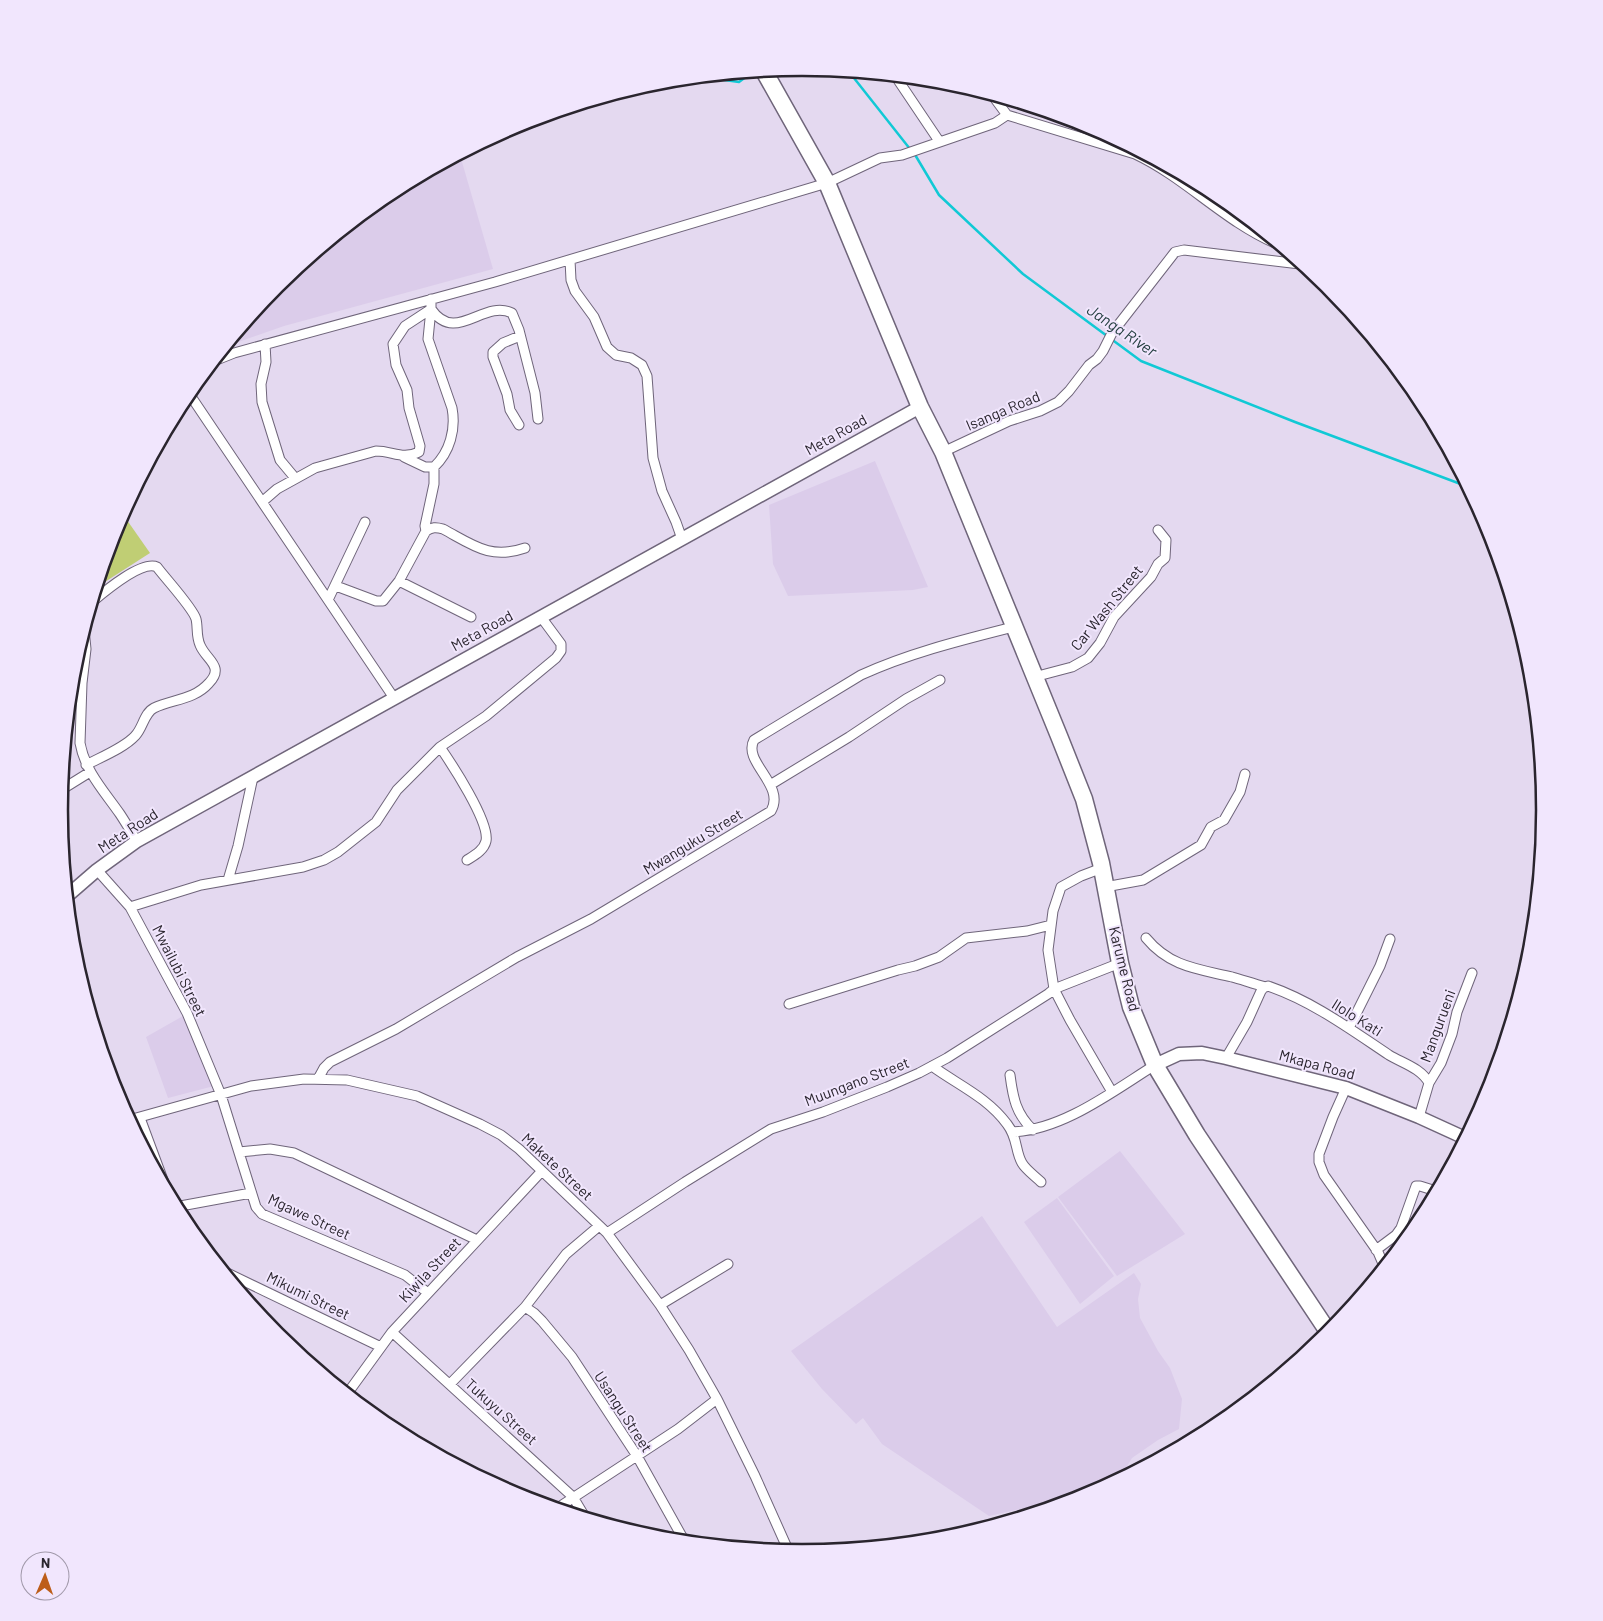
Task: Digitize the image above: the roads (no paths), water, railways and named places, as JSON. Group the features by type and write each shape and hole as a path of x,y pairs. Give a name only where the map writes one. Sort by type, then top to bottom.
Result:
{"highway":[{"name":"Karume Road","path":"768,78 827,183 920,407 943,452 1084,799 1102,868 1120,963 1131,1007 1155,1065 1197,1135 1324,1326"}],"street":[{"path":"901,84 940,141"},
{"path":"999,104 1007,115 1123,151"},
{"path":"225,356 570,260 827,183 880,158 902,155 995,123 1007,115"},
{"path":"1202,195 1257,235"},
{"name":"Isanga Road","path":"943,452 1009,421 1040,411 1058,402 1103,351 1112,333 1175,252 1184,250 1289,263"},
{"path":"570,260 571,280 574,291 594,317 607,347 616,355 631,358 642,365 647,376 653,458 662,491 682,539"},
{"path":"262,502 277,489 315,468 376,451 385,451 404,457 424,467 434,467 442,460 447,449 454,417 428,339 431,299"},
{"path":"431,309 440,320 448,324 459,323 497,311 510,311 514,315 535,393 538,419"},
{"path":"404,457 417,453 420,446 409,408 407,390 396,365 393,344 405,326 431,309"},
{"path":"519,425 510,410 507,394 493,357 495,348 520,336"},
{"path":"265,344 266,362 261,384 262,402 280,460 295,478"},
{"path":"193,400 394,698"},
{"name":"Meta Road","path":"72,891 97,870 137,841 920,407"},
{"path":"336,586 381,602 399,581 426,531 425,526 432,495 434,467"},
{"path":"328,600 366,522"},
{"path":"426,531 436,527 443,529 483,550 493,553 512,552 525,548"},
{"name":"Car Wash Street","path":"1034,677 1078,664 1088,658 1098,646 1114,617 1151,577 1158,564 1165,558 1166,540 1158,530"},
{"path":"69,784 134,738 154,708 189,698 208,684 216,672 216,668 199,644 196,617 157,567 149,566 140,569 100,595"},
{"path":"399,581 471,617"},
{"path":"130,907 201,885 303,867 324,860 338,852 376,822 397,790 440,747 486,716 556,658 562,650 561,644 541,617"},
{"name":"Mwanguku Street","path":"318,1079 330,1062 396,1029 509,962 592,919 771,811 774,806 774,794 753,754 751,745 754,740 861,675 879,667 901,658 1013,627"},
{"path":"86,652 82,683 80,743 88,769 137,841"},
{"path":"770,785 849,737 906,699 940,680"},
{"path":"440,747 454,767 476,807 486,831 486,843 482,850 468,860"},
{"path":"1105,887 1143,880 1201,845 1212,827 1224,820 1240,792 1245,774"},
{"path":"228,880 238,846 253,777"},
{"path":"1102,868 1081,876 1061,887 1053,910 1048,950 1054,989 1112,1092"},
{"name":"Mwailubi Street","path":"97,870 130,907 187,1013 221,1095"},
{"path":"789,1004 915,966 939,957 966,938 1027,931 1051,926"},
{"name":"Ilolo Kati","path":"1146,938 1159,951 1176,962 1272,988 1311,1006 1418,1071 1429,1083"},
{"path":"1349,1028 1380,966 1390,939"},
{"name":"Muungano Street","path":"607,1233 771,1129 824,1112 887,1087 932,1066 1054,989 1120,963"},
{"name":"Mangurueni","path":"1419,1117 1429,1083 1441,1062 1452,1034 1457,1012 1472,973"},
{"path":"1226,1058 1265,987"},
{"name":"Mkapa Road","path":"1155,1065 1179,1054 1202,1053 1226,1058 1346,1088 1460,1136"},
{"path":"1012,1132 1033,1130 1061,1121 1155,1065"},
{"path":"932,1066 982,1098 997,1112 1016,1139 1022,1165 1041,1182"},
{"path":"1010,1075 1021,1118 1033,1130"},
{"name":"Makete Street","path":"136,1119 251,1086 304,1079 347,1080 417,1096 480,1124 501,1136 519,1149 607,1233 660,1306 689,1350 717,1399 755,1476 785,1544"},
{"path":"1346,1088 1319,1154 1319,1162 1324,1175 1381,1260"},
{"name":"Mgawe Street","path":"221,1095 251,1193 256,1207 262,1214 405,1275 428,1293"},
{"path":"140,1118 154,1155"},
{"path":"239,1152 270,1149 294,1153 477,1240"},
{"name":"Kiwila Street","path":"350,1389 392,1332 541,1172"},
{"path":"1376,1250 1402,1228 1416,1186 1430,1189"},
{"path":"183,1205 251,1193"},
{"path":"450,1384 525,1307 566,1254 599,1226"},
{"path":"660,1306 728,1264"},
{"name":"Mikumi Street","path":"236,1277 381,1347"},
{"name":"Usangu Street","path":"525,1307 542,1321 572,1358 636,1456 680,1534"},
{"name":"Tukuyu Street","path":"392,1332 573,1497 581,1510"},
{"path":"562,1505 678,1429 717,1399"}],"waterway":[{"name":"Janga River","path":"854,78 910,149"},
{"path":"729,81 739,82 743,79"},
{"name":"Janga River","path":"914,153 939,195 1023,274 1141,361 1295,422 1458,483"}]}
